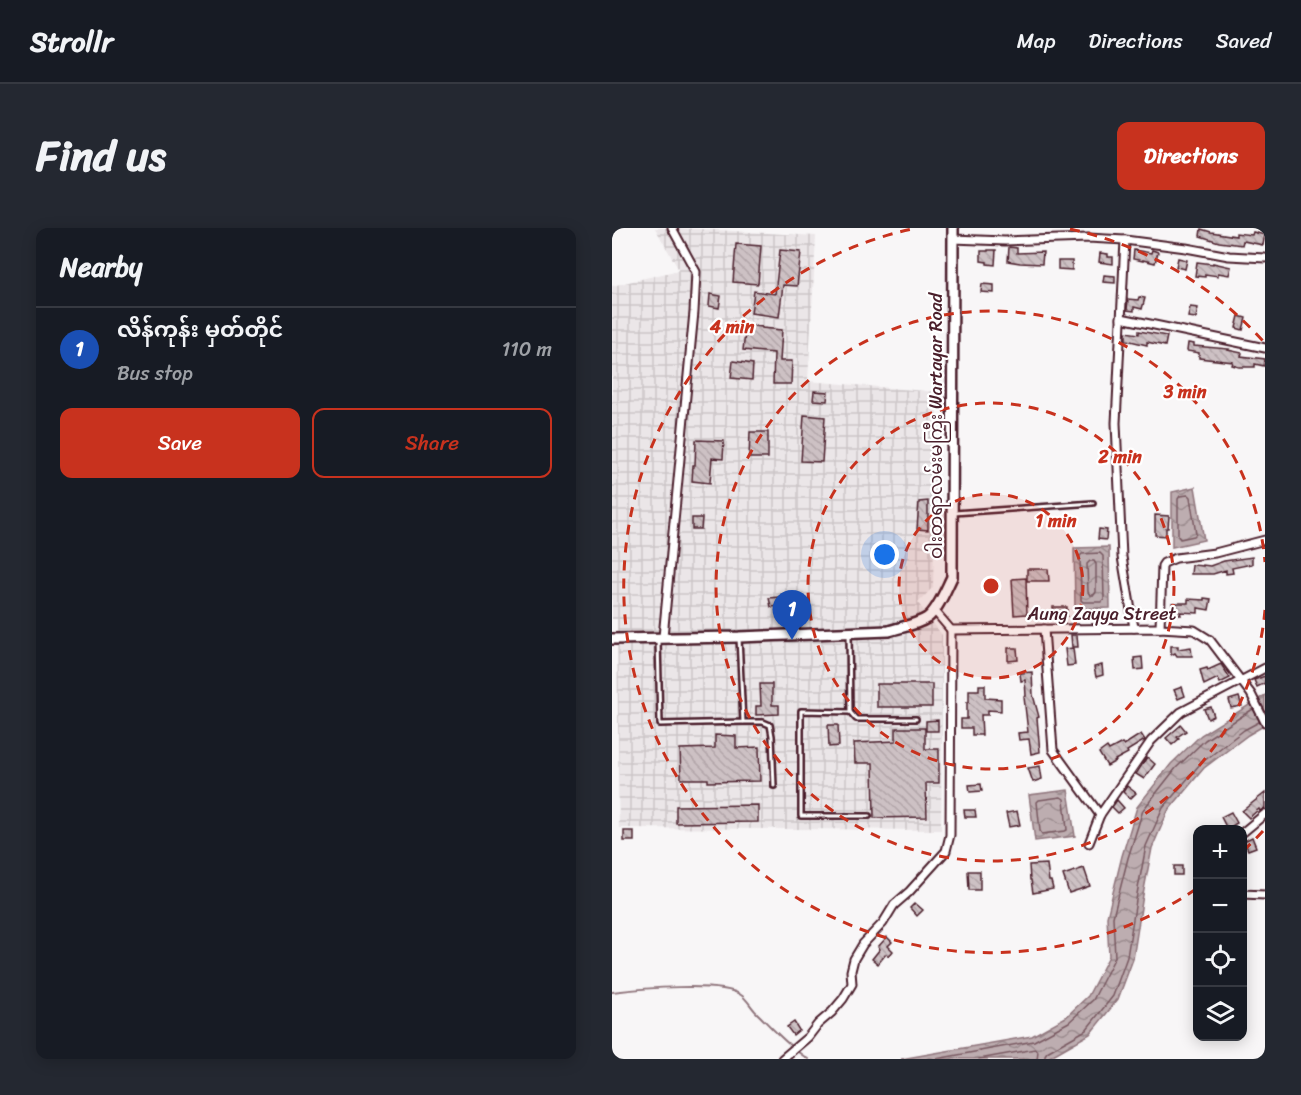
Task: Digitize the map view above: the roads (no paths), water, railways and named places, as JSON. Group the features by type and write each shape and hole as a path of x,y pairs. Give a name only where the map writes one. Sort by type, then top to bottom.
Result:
{"street":[{"path":"660,638 694,312 696,272 672,228"},
{"name":"ဝါးတရာလမ်းမကြီး Wartayar Road","path":"931,614 941,602 952,577 953,228"},
{"path":"953,239 1005,242 1088,238 1125,240 1229,256 1265,258"},
{"path":"1125,240 1116,423 1122,558 1134,628"},
{"path":"1121,318 1265,348"},
{"path":"1160,628 1164,562 1230,550 1265,540"},
{"path":"612,639 889,631 911,625 931,614 951,630 950,835 946,851 894,905 883,923 863,944 854,959 851,971 852,984 843,999 808,1037 782,1059"},
{"name":"Aung Zayya Street","path":"951,630 1134,628 1194,630 1210,640 1251,694 1265,722"},
{"path":"1044,629 1053,750 1100,815"},
{"path":"1089,843 1100,815 1151,741 1181,712 1265,668"},
{"path":"1247,829 1265,814"},
{"path":"1247,894 1265,895"}],"lane":[{"path":"952,513 1093,503"},
{"path":"849,632 850,712 856,719 916,719"},
{"path":"739,637 743,722"},
{"path":"660,638 660,724 763,722 770,725 774,786"},
{"path":"850,712 801,711 801,816 869,816"}],"water":[{"path":"1195,487 1204,540 1172,547 1172,492"},
{"path":"1109,547 1110,608 1075,609 1074,548"},
{"path":"1265,695 1265,725 1204,768 1168,811 1152,848 1133,959 1118,999 1090,1034 1046,1059 901,1059 1032,1036 1066,1017 1088,996 1109,956 1107,917 1137,807 1171,764 1201,735"},
{"path":"1068,790 1075,836 1035,841 1029,795"}],"waterway":[{"path":"612,992 679,987 716,988 731,991 741,995 781,1037 808,1059"}],"place":[{"name":"လိန်ကုန်း မှတ်တိုင်","path":"792,640"}]}
